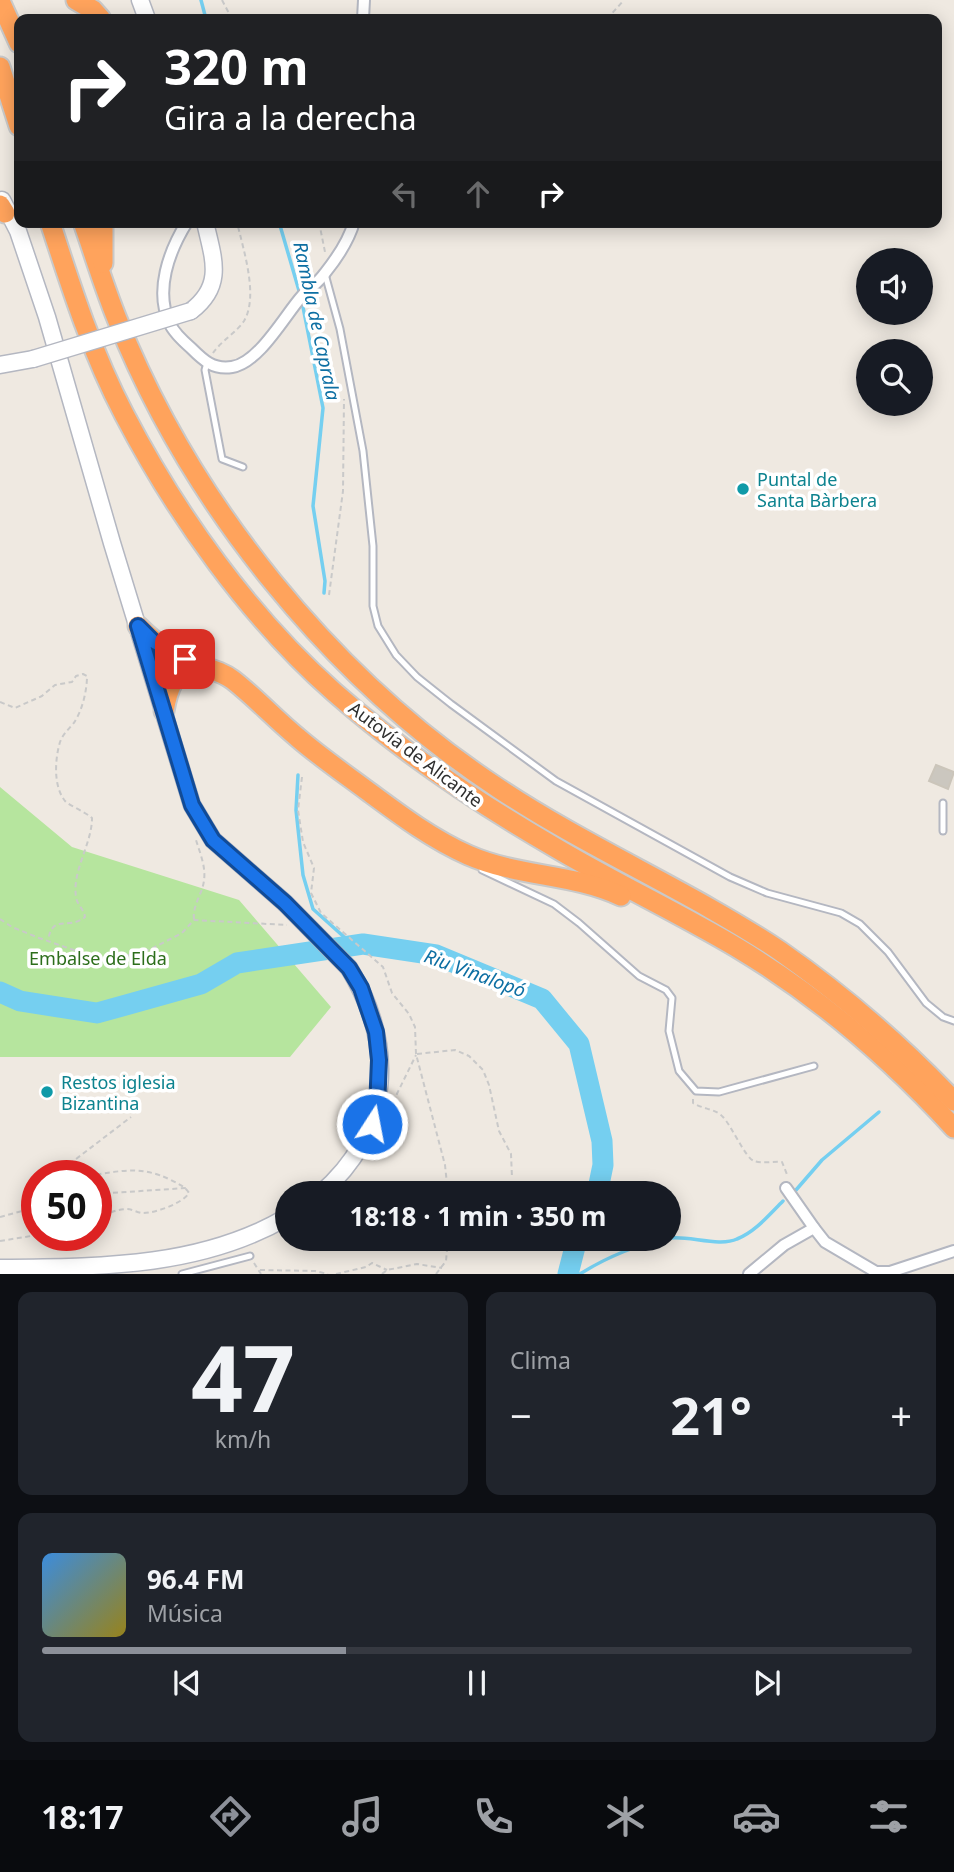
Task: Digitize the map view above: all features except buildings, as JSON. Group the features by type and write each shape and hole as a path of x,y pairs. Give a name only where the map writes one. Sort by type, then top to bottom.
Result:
{"highway":[{"path":"76,0 97,14"},
{"path":"0,1 14,32"},
{"path":"0,67 14,110"},
{"name":"Autovía de Alicante","path":"52,228 85,327 129,422 188,523 242,593 294,653 333,691 439,774 558,850 738,948 798,988 860,1036 905,1077 954,1128"},
{"name":"Autovía de Alicante","path":"85,228 117,320 161,414 214,502 263,570 344,662 424,734 497,788 778,950 837,992 921,1066 954,1101"},
{"path":"103,228 103,281"},
{"path":"138,626 154,642 234,681 318,754 408,820 449,846 539,881 583,881 647,909 678,915"},
{"path":"164,711 173,679 188,667 197,665"}],"main road":[{"path":"4,210 14,227"},
{"path":"15,228 23,242 63,368 192,805 213,840 285,903 349,968 369,1007 376,1032 382,1110 363,1145 335,1181"},
{"path":"0,365 33,359 191,311 204,301 213,283 214,267 206,228"},
{"path":"0,1268 102,1266 177,1257 241,1240 275,1223"}],"street":[{"path":"184,228 170,255 163,289 164,308 170,325 207,363 219,367 233,367 244,363 256,353 302,296 327,271 351,228"},
{"path":"786,1188 825,1242 876,1272 890,1272 954,1251"},
{"path":"749,1273 784,1245 814,1228"}],"lane":[{"path":"327,271 365,464 373,546 373,607 378,626 396,655 417,677 450,704 556,781 730,877 767,892 841,913 860,924 888,952 926,1003 943,1017 954,1021"},
{"path":"207,363 205,370 222,459 243,467"},
{"path":"943,803 943,831"},
{"path":"449,846 466,861 542,898 579,923 639,976 666,990 671,998 669,1031 679,1071 696,1091 719,1092 814,1066"},
{"path":"539,881 536,890 542,898"},
{"path":"182,1273 250,1256"}],"path":[{"path":"611,14 624,0"},
{"path":"207,363 226,338 243,322 249,308 249,274 238,228"},
{"path":"320,228 327,271"},
{"path":"329,595 343,491 344,392"},
{"path":"0,702 15,708 41,696 55,685 72,682 76,676 83,674 88,676 74,723 66,730 61,741 57,762 57,780 61,795 68,804 81,809 92,818 76,883 76,898 85,912 85,917 72,924 59,923 53,926 48,940"},
{"path":"302,777 298,810 303,842 314,868 311,893 320,913 383,967 393,993 409,1014 415,1027 416,1054 447,1181"},
{"path":"194,920 193,912 205,879 195,830 199,817"},
{"path":"0,919 12,927 94,957 111,960 151,950 182,933 194,920 290,925"},
{"path":"416,1054 455,1050 469,1056 483,1070 499,1131 511,1154 512,1178"},
{"path":"382,1110 416,1054"},
{"path":"696,1091 692,1094 693,1103 724,1117 729,1128 735,1131 748,1158 755,1162 782,1162 788,1178 786,1188"},
{"path":"74,1160 131,1117"},
{"path":"112,1173 139,1169 164,1177 186,1188 189,1193 186,1198 158,1210 145,1213 127,1209 112,1213"},
{"path":"112,1193 186,1188"},
{"path":"0,1217 21,1211"},
{"path":"0,1241 21,1238"},
{"path":"382,1273 417,1264 438,1272 446,1261 446,1251"},
{"path":"250,1256 261,1273"},
{"path":"336,1273 366,1267 372,1263 387,1270"},
{"path":"260,1270 328,1273"}],"green space":[{"name":"Embalse de Elda","path":"0,787 72,847 239,900 331,1007 290,1057 0,1057"}],"waterway":[{"name":"Rambla de Caprala","path":"201,0 205,14"},
{"name":"Rambla de Caprala","path":"281,228 300,294"},
{"name":"Rambla de Caprala","path":"302,302 323,408 313,506 325,581 324,593"},
{"name":"Rambla de Caprala","path":"298,775 296,810 303,875 313,909 353,945"},
{"name":"Riu Vinalopó","path":"0,992 20,1001 97,1013 201,984 237,963 363,944 436,955 542,999 579,1044 602,1141 603,1165 600,1181"},
{"path":"796,1190 822,1160 879,1112"},
{"path":"580,1274 624,1252 660,1240 679,1238 722,1242 737,1239 756,1228 783,1201"},
{"name":"Riu Vinalopó","path":"568,1274 574,1251"}],"place":[{"name":"Puntal de Santa Bàrbera","path":"743,489"},
{"name":"Restos iglesia Bizantina","path":"47,1092"}],"route":[{"path":"185,659 154,642 138,626 192,805 213,840 285,903 349,968 361,988 376,1032 379,1060 377,1108 372,1124"}]}
